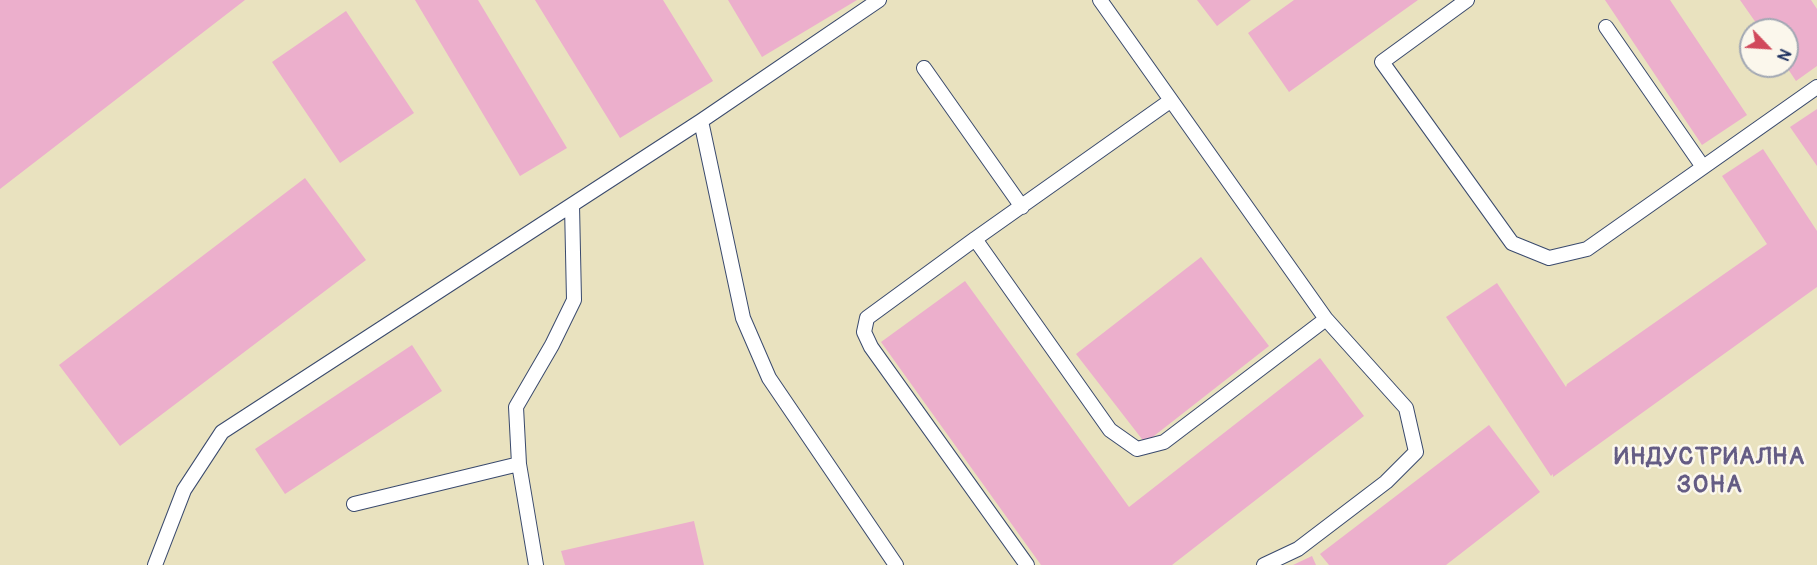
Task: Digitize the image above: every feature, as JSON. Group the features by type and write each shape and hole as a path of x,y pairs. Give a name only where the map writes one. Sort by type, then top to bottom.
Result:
{"lane":[{"path":"155,565 184,490 222,432 701,121 879,0"},
{"path":"1101,0 1326,320 1406,408 1416,452 1386,482 1298,549 1264,565"},
{"path":"1467,0 1382,62 1512,243 1549,258 1587,249 1817,87"},
{"path":"1606,27 1703,167"},
{"path":"924,68 1022,207"},
{"path":"1027,565 871,347 864,332 867,318 1170,101"},
{"path":"701,121 743,318 769,378 896,565"},
{"path":"536,565 519,465 516,407 552,345 574,300 572,205"},
{"path":"975,239 1110,430 1137,449 1164,442 1326,320"},
{"path":"354,504 519,465"}],"building":[{"path":"0,0 245,0 0,189"},
{"path":"415,0 478,0 567,148 520,176"},
{"path":"535,0 663,0 713,81 620,138"},
{"path":"728,0 857,0 762,57"},
{"path":"1197,0 1251,0 1217,26"},
{"path":"1294,0 1418,0 1289,92 1248,33"},
{"path":"1605,0 1670,0 1747,115 1702,145"},
{"path":"1740,0 1811,0 1817,9 1817,66 1796,81 1794,78 1799,78 1799,18 1753,18"},
{"path":"346,11 414,113 340,163 272,62"},
{"path":"1817,109 1817,166 1790,127"},
{"path":"1763,149 1817,231 1817,287 1553,477 1553,474 1551,476 1446,317 1497,283 1566,387 1567,384 1767,244 1722,176"},
{"path":"305,178 366,260 120,446 59,365"},
{"path":"1201,257 1269,346 1145,443 1076,354"},
{"path":"965,281 1129,507 1320,358 1364,416 1172,565 1041,565 881,342"},
{"path":"412,345 442,391 285,494 255,449"},
{"path":"1489,425 1540,492 1446,565 1329,565 1320,554"},
{"path":"694,521 704,565 565,565 561,551"},
{"path":"1312,556 1316,565 1293,565"}],"district":[{"name":"ИНДУСТРИАЛНА ЗОНА","path":"1710,472"}]}
